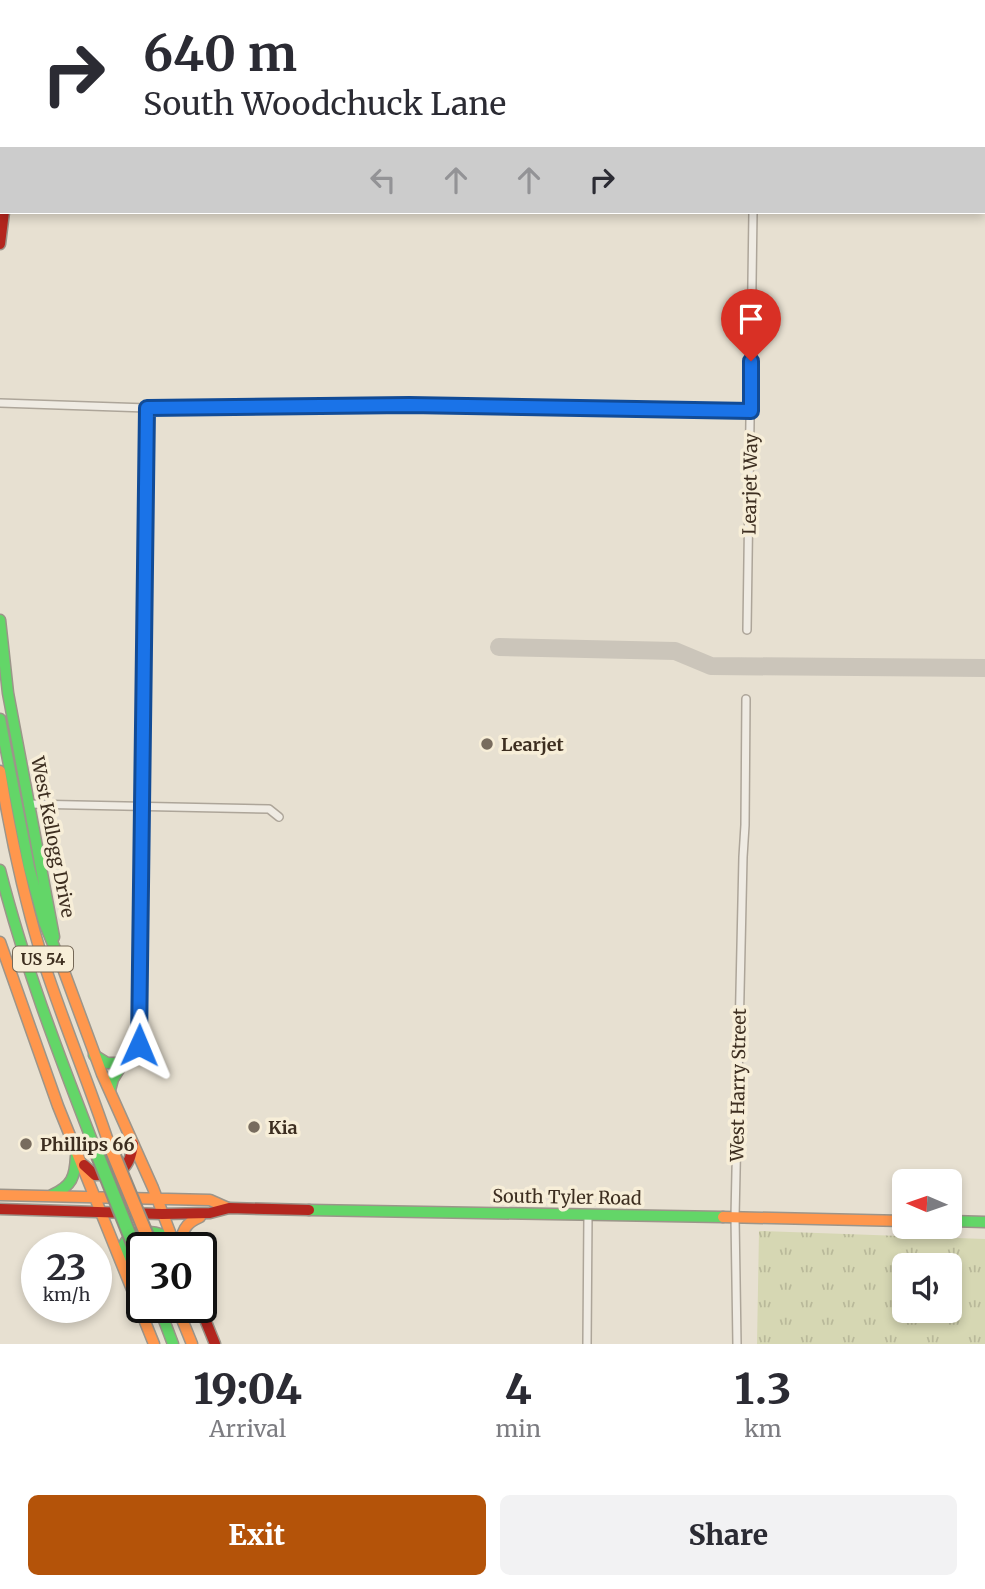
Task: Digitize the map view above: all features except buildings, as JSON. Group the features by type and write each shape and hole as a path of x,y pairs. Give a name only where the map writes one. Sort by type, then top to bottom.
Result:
{"main road":[{"path":"0,244 4,214"},
{"name":"West Kellogg Drive","path":"0,620 8,693 60,961 94,1055 171,1232"},
{"path":"0,719 29,867 44,922 60,961"},
{"name":"US 54","path":"0,771 14,846 50,980 108,1141 145,1232"},
{"name":"US 54","path":"0,870 46,1021 128,1232"},
{"path":"0,942 58,1106 154,1344"},
{"path":"94,1055 107,1063 123,1063"},
{"path":"110,1090 123,1063"},
{"path":"78,1155 88,1171 95,1175 110,1175 130,1162 133,1141"},
{"path":"50,1196 72,1182 78,1155"},
{"name":"South Tyler Road","path":"0,1195 210,1200 229,1208"},
{"name":"South Tyler Road","path":"0,1209 163,1214 210,1213 229,1208 892,1220"},
{"path":"182,1232 189,1220 210,1213"},
{"path":"962,1222 985,1222"},
{"path":"122,1263 126,1243"},
{"path":"165,1323 173,1344"},
{"path":"183,1323 192,1344"},
{"path":"206,1323 215,1344"}],"street":[{"name":"Learjet Way","path":"747,631 753,214"},
{"path":"0,403 147,408 409,405 751,411"},
{"path":"123,1063 135,1055 139,1045 147,408"},
{"name":"West Harry Street","path":"737,1344 735,1217 746,699"},
{"path":"28,804 269,809 279,817"},
{"path":"587,1344 588,1214"}],"green space":[{"path":"759,1231 892,1236 892,1239 985,1239 985,1344 757,1344"}],"taxiway":[{"path":"499,647 675,651 711,666 985,668"}],"traffic: fast":[{"path":"0,620 8,693 54,937"},
{"path":"0,719 29,867 44,922 60,961"},
{"path":"0,870 31,975 94,1146"},
{"path":"94,1055 107,1063 123,1063"},
{"path":"110,1090 123,1063"},
{"path":"94,1146 128,1232"},
{"path":"52,1195 71,1180 76,1156"},
{"path":"309,1210 723,1217"},
{"path":"962,1221 985,1222"},
{"path":"123,1259 126,1242"},
{"path":"165,1323 173,1344"}],"traffic: slow":[{"path":"0,771 28,909 41,954 108,1141"},
{"path":"0,942 58,1106 154,1344"},
{"path":"58,955 102,1074 170,1232"},
{"path":"108,1141 145,1232"},
{"path":"0,1195 210,1200 228,1208"},
{"path":"184,1232 191,1222 200,1217"},
{"path":"723,1217 892,1221"},
{"path":"183,1323 192,1344"}],"traffic: jam":[{"path":"0,244 4,214"},
{"path":"84,1165 95,1175 117,1172 129,1160 133,1144"},
{"path":"0,1209 162,1214 210,1213 229,1208 309,1210"},
{"path":"206,1323 215,1344"}],"place":[{"name":"Learjet","path":"487,744"},
{"name":"Kia","path":"254,1127"},
{"name":"Phillips 66","path":"26,1144"}],"route":[{"path":"139,1045 147,408 409,405 751,411 751,361"}]}
